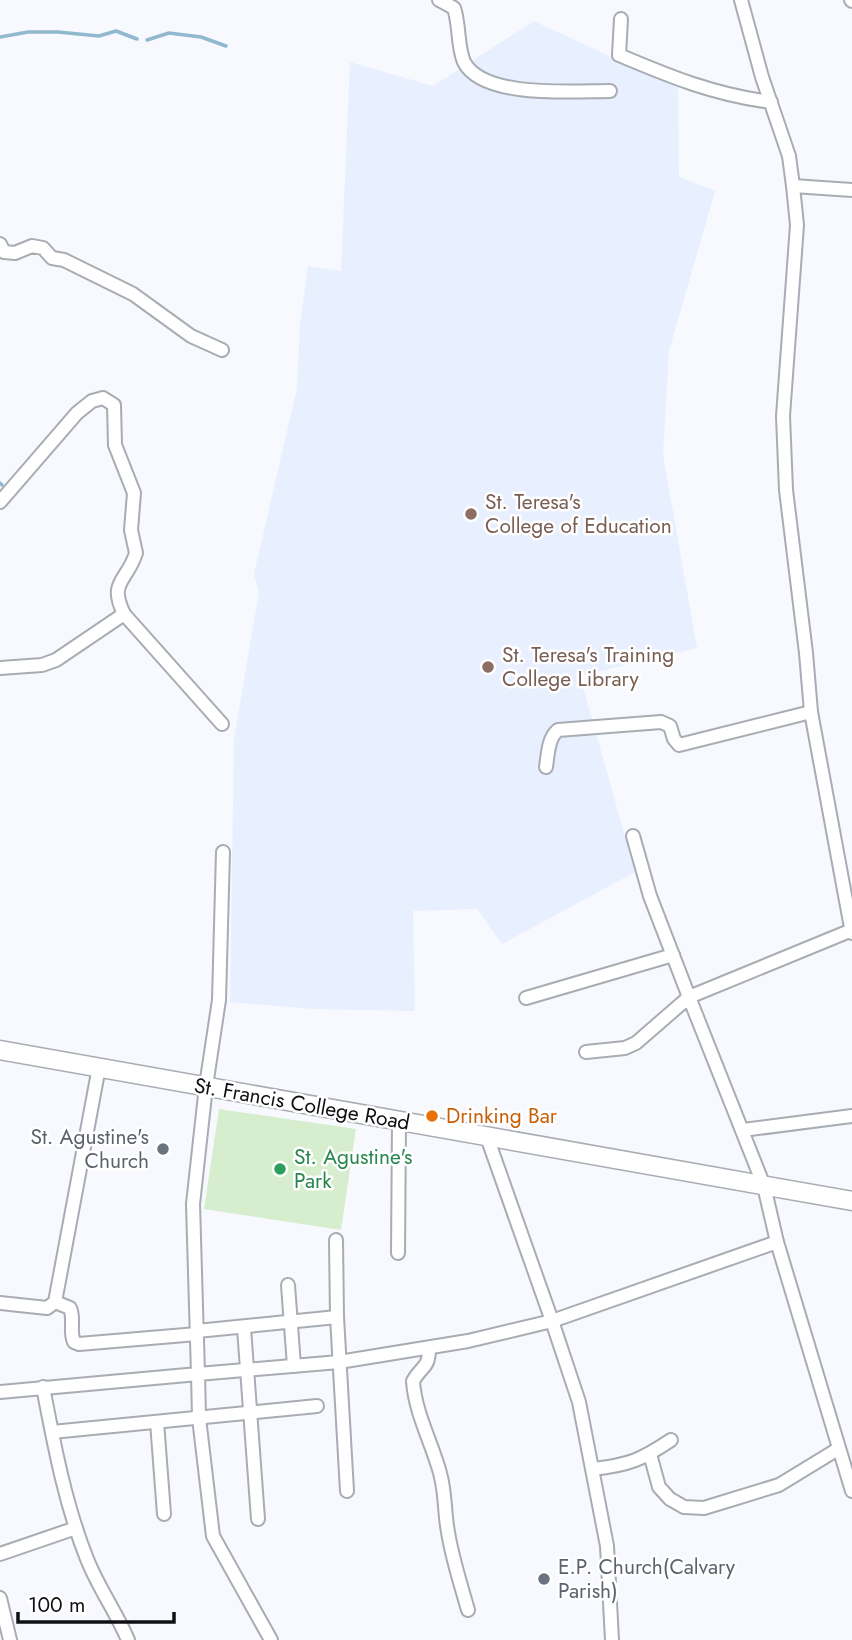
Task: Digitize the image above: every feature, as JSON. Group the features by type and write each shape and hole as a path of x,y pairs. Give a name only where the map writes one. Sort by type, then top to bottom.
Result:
{"main road":[{"name":"St. Francis College Road","path":"0,1050 852,1202"}],"street":[{"path":"439,0 454,8 459,23 460,48 470,71 506,87 610,91"},
{"path":"586,1052 625,1048 636,1043 689,997 852,931 811,712 786,490 783,429 797,225 793,186 789,156 749,35 741,0"},
{"path":"621,19 619,55 683,82 744,99 771,102"},
{"path":"793,186 852,190"},
{"path":"0,244 4,252 15,253 32,246 43,248 52,258 64,260 126,290 191,336 222,350"},
{"path":"0,502 78,413 92,401 103,398 114,405 115,445 134,493 131,530 136,553 116,592 117,598 124,614 222,724"},
{"path":"0,668 42,665 56,660 124,614"},
{"path":"546,767 550,743 553,734 558,730 661,722 670,726 679,745 811,712"},
{"path":"633,836 650,896 764,1186 777,1242 852,1491"},
{"path":"223,852 219,1000 192,1204 199,1418 213,1536 271,1640"},
{"path":"526,998 673,955"},
{"path":"0,1303 47,1308 55,1303 99,1068"},
{"path":"743,1130 852,1116"},
{"path":"398,1253 399,1122"},
{"path":"486,1137 579,1402 607,1546 612,1640"},
{"path":"336,1240 337,1317 348,1491"},
{"path":"0,1392 340,1362 468,1341 552,1321 777,1242"},
{"path":"288,1285 294,1366"},
{"path":"55,1303 70,1308 72,1337 74,1342 79,1344 337,1317"},
{"path":"244,1328 258,1519"},
{"path":"429,1348 429,1361 413,1381 413,1390 439,1470 446,1498 447,1530 468,1610"},
{"path":"43,1387 76,1528 88,1561 128,1640"},
{"path":"52,1432 317,1406"},
{"path":"158,1422 164,1514"},
{"path":"593,1469 622,1466 641,1460 671,1440"},
{"path":"650,1454 659,1487 670,1499 684,1507 704,1508 779,1485 838,1449"},
{"path":"0,1554 76,1528"},
{"path":"0,1598 10,1640"}],"shaded area":[{"name":"St. Teresa's College of Education","path":"534,21 678,88 679,177 715,191 669,351 663,455 697,648 580,676 635,872 502,944 477,909 413,911 415,1011 313,1009 230,1002 234,738 259,592 254,574 297,388 300,326 308,266 341,271 350,62 433,86"}],"green space":[{"name":"St. Agustine's Park","path":"219,1109 356,1129 341,1230 204,1209"}],"waterway":[{"path":"0,37 28,32 99,36 116,31 137,39"},
{"path":"147,40 169,33 201,37 226,46"}],"place":[{"name":"St. Teresa's College of Education","path":"471,514"},
{"name":"St. Teresa's Training College Library","path":"488,667"},
{"name":"Drinking Bar","path":"432,1116"},
{"name":"St. Agustine's Church","path":"163,1149"},
{"name":"St. Agustine's Park","path":"280,1169"},
{"name":"E.P. Church(Calvary Parish)","path":"544,1579"}]}
